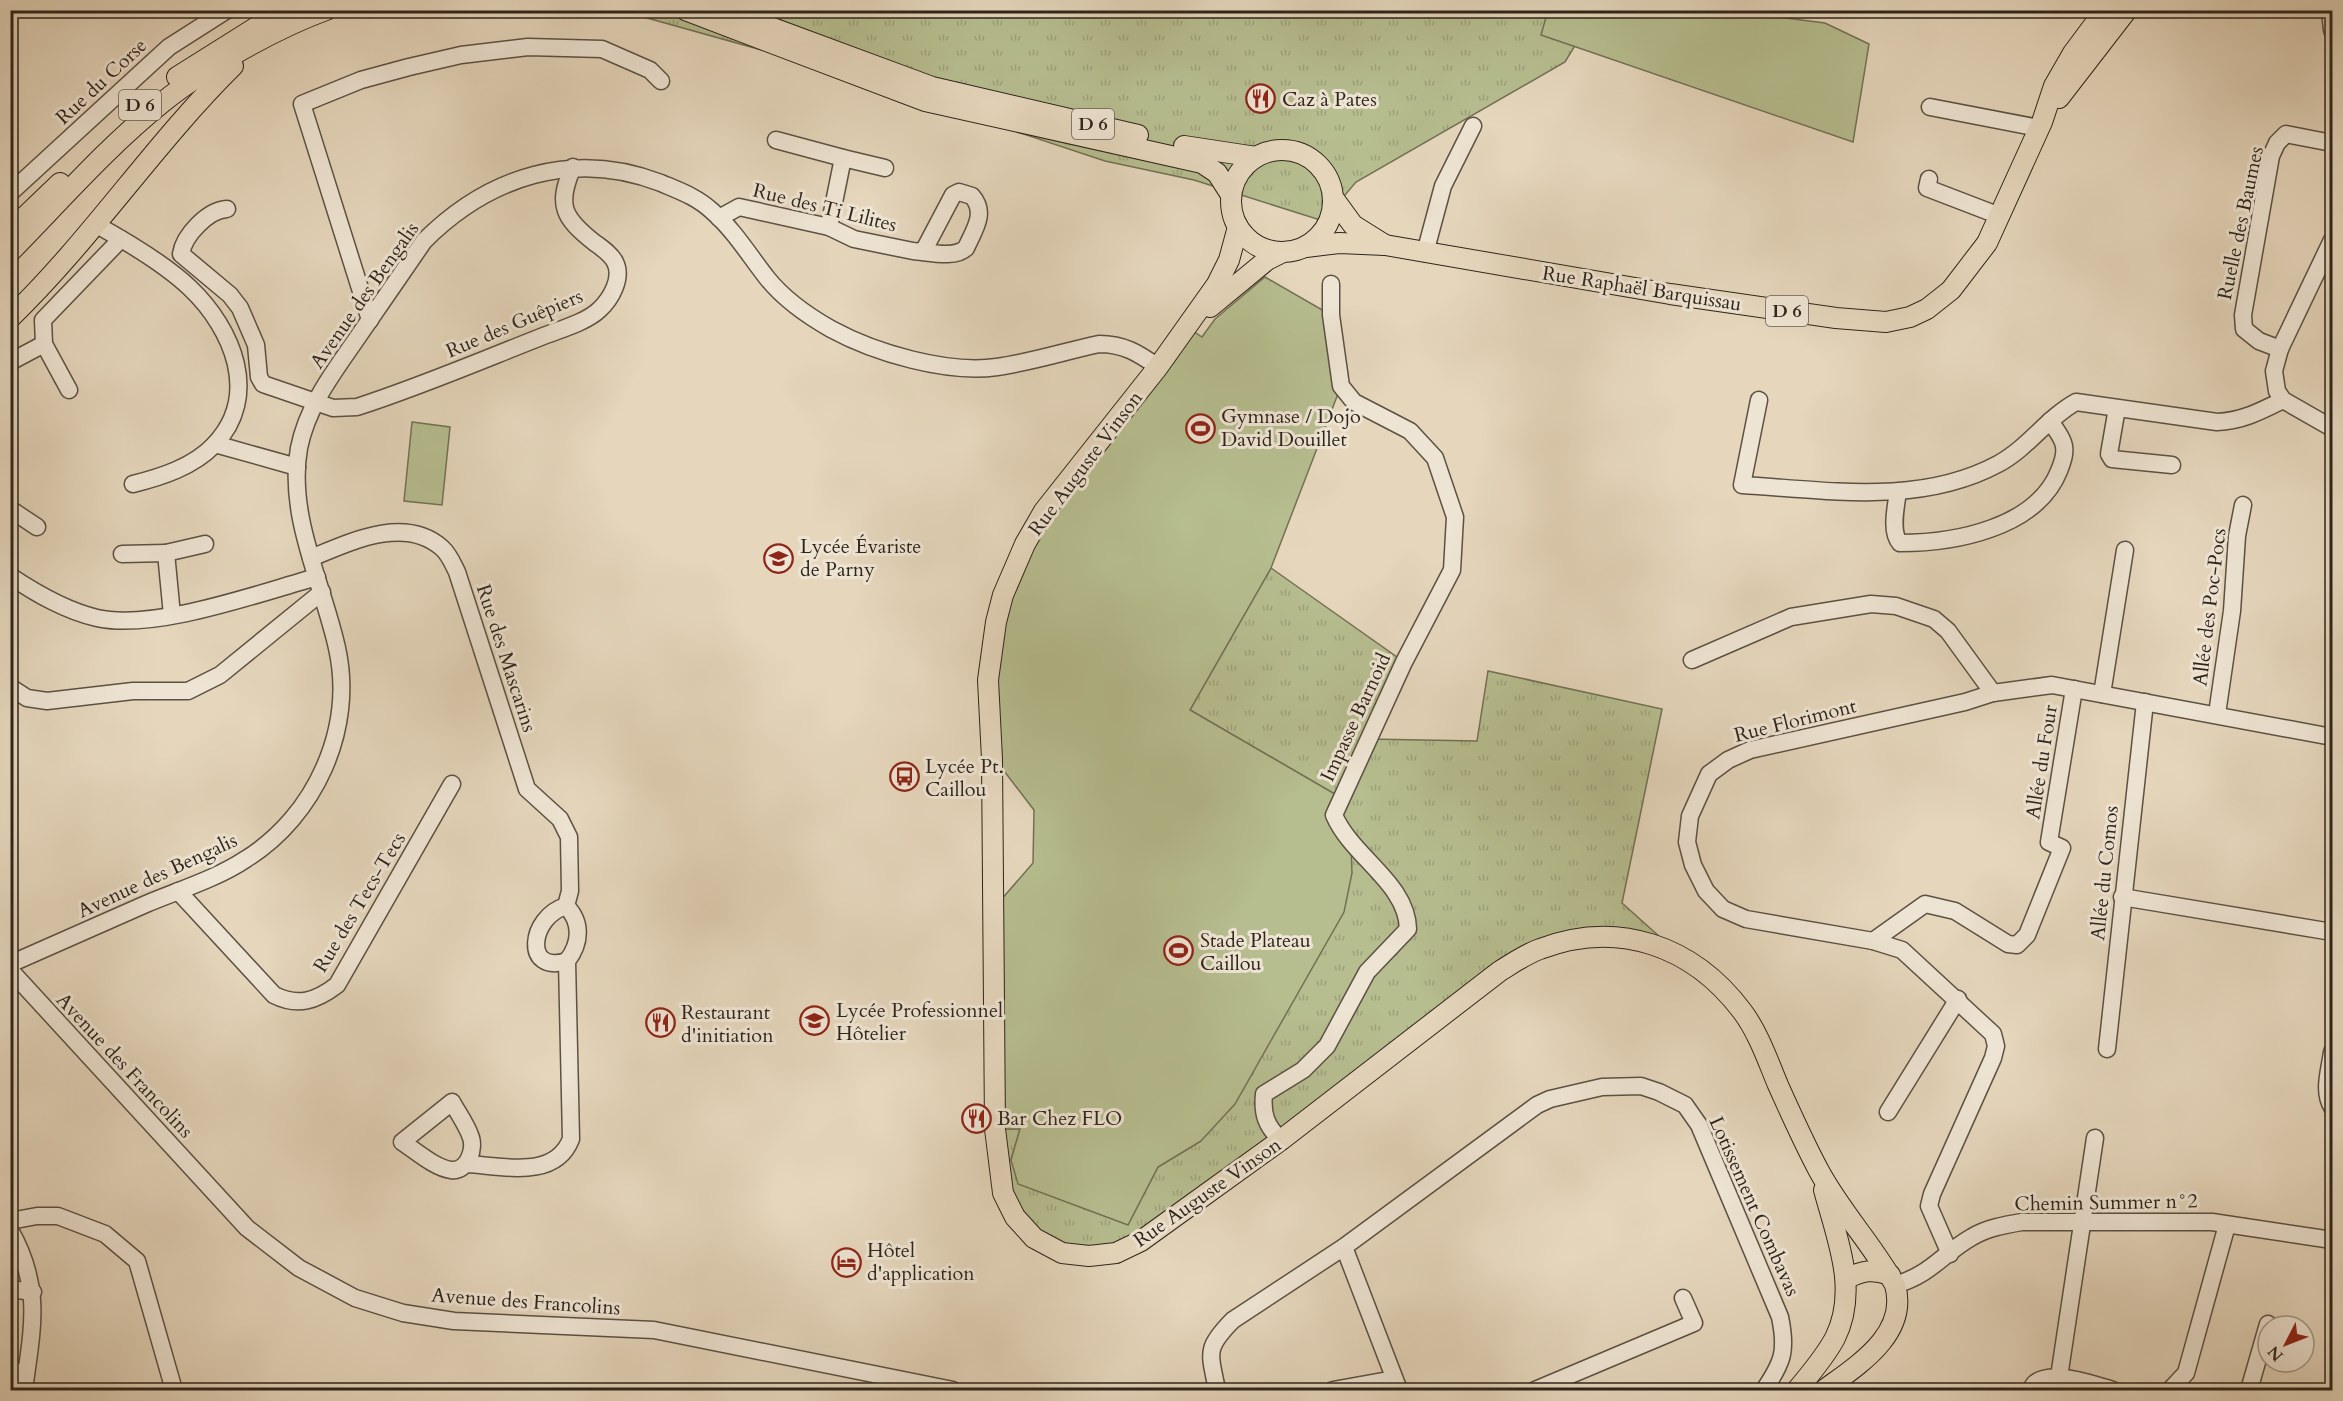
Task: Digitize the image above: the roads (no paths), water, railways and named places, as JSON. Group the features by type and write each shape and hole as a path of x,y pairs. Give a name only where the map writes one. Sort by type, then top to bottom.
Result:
{"main road":[{"name":"D 6","path":"10,231 144,101 200,61 294,10"},
{"name":"D 6","path":"10,252 98,163 164,102 259,27 299,20 326,10"},
{"name":"D 6","path":"684,10 925,101 1202,163 1217,173 1232,195"},
{"name":"D 6","path":"724,10 932,87 1206,151 1256,157"},
{"name":"Rue Raphaël Barquissau","path":"1306,247 1339,243 1385,245 1670,294 1836,318 1886,322 1910,317 1927,309 1951,290 1987,243 2061,73 2105,10"},
{"path":"2040,125 2062,83 2115,10"},
{"name":"Rue Raphaël Barquissau","path":"2040,125 2127,10"},
{"path":"10,318 95,224 259,27"},
{"path":"1285,150 1300,153 1324,171 1331,184 1334,199 1327,227 1318,239 1306,247 1281,253 1264,249 1249,240 1238,227 1232,212 1232,195 1240,174 1256,157 1285,150"},
{"name":"Rue Raphaël Barquissau","path":"1334,199 1353,225 1385,245"},
{"name":"Rue Auguste Vinson","path":"1238,227 1229,260 1217,284 1158,367 1044,511 1011,573 996,622 988,680 992,759 995,1129 1003,1193 1015,1217 1034,1238 1062,1253 1089,1256 1116,1253 1141,1241 1281,1140 1500,971 1539,950 1567,941 1598,937 1628,938 1654,943 1680,955 1715,982 1743,1012 1818,1170 1831,1193 1893,1280"},
{"name":"Rue Auguste Vinson","path":"1187,327 1251,272 1281,253"},
{"name":"Rue Auguste Vinson","path":"1797,1390 1825,1353 1840,1327 1846,1303 1846,1279 1818,1170"},
{"path":"1824,1390 1854,1369 1877,1348 1892,1327 1899,1304 1893,1280 1872,1269 1846,1279"},
{"path":"1840,1327 1839,1349 1842,1357 1854,1369"}],"street":[{"name":"Rue du Corse","path":"10,193 169,47 226,10"},
{"path":"2330,10 2332,30"},
{"path":"370,320 302,104 361,80 409,67 461,55 528,47 602,50 650,70 660,81"},
{"path":"1930,107 2040,125"},
{"path":"1425,253 1443,186 1473,126"},
{"name":"Ruelle des Baumes","path":"2280,349 2259,341 2244,328 2243,315 2271,156 2277,142 2286,134 2332,143"},
{"path":"776,140 885,168"},
{"path":"829,227 843,158"},
{"name":"Avenue des Bengalis","path":"10,964 226,870 261,849 299,812 317,785 337,729 340,677 338,650 311,558 299,500 297,467 305,425 314,403 424,241 440,225 476,199 510,182 573,167 626,173 651,179 698,198 719,218 768,280 801,310 832,329 879,350 927,362 975,368 996,367 1099,344 1115,344 1129,348 1158,367"},
{"name":"Rue des Guêpiers","path":"227,209 216,210 209,214 183,245 181,254 215,281 240,308 256,345 259,377 263,384 333,408 367,404 511,349 598,312 615,287 618,272 614,260 576,228 568,217 562,201 565,185 573,167"},
{"path":"1929,179 1927,188 2000,216"},
{"name":"Rue des Ti Lilites","path":"719,218 739,207 829,227 854,239 923,252"},
{"path":"95,224 189,286 204,304 231,346 238,368 239,395 233,416 215,444 202,455 176,470 133,484"},
{"path":"69,390 44,344 43,320 121,239"},
{"path":"2332,240 2280,349 2275,363 2274,381 2283,400 2332,428"},
{"name":"Impasse Barnoid","path":"1281,1140 1270,1129 1262,1111 1264,1094 1303,1070 1327,1046 1367,972 1408,929 1408,912 1398,894 1351,845 1342,833 1334,815 1400,671 1452,570 1455,542 1455,517 1435,458 1410,431 1354,402 1341,386 1330,315 1331,284"},
{"path":"10,362 44,344"},
{"path":"1759,400 1742,485 1898,492 1922,490 1982,472 2001,463 2060,411 2076,402 2217,422 2235,421 2252,416 2283,400"},
{"path":"2117,408 2109,454 2112,459 2172,465"},
{"path":"1898,492 1895,529 1896,538 1900,543 1953,538 2006,521 2038,502 2054,483 2064,457 2063,441 2050,420"},
{"path":"215,444 297,467"},
{"name":"Allée des Poc-Pocs","path":"2217,714 2232,611 2237,536 2243,505"},
{"path":"10,509 37,527"},
{"name":"Rue des Mascarins","path":"311,558 355,540 385,534 405,533 427,537 444,550 457,572 528,789 560,819 569,837 570,891 566,906"},
{"path":"122,554 166,553 205,544"},
{"path":"2102,694 2125,550"},
{"path":"166,553 172,615"},
{"path":"10,576 62,606 98,618 136,620 172,615 319,585"},
{"path":"14,696 47,702 133,691 188,691 220,675 319,585"},
{"path":"1692,660 1791,617 1871,604 1896,606 1926,615 1948,631 1993,693"},
{"name":"Rue Florimont","path":"1950,1254 1929,1206 1932,1194 1996,1046 1993,1034 1958,999 1902,950 1873,941 1746,919 1723,909 1706,891 1693,865 1687,842 1690,816 1697,794 1709,774 1728,760 1750,750 1965,702 1993,693 2052,685 2332,737"},
{"name":"Allée du Four","path":"1873,941 1925,904 1955,911 2008,944 2017,945 2027,935 2062,848 2049,842 2074,689"},
{"name":"Allée du Comos","path":"2107,1049 2145,702"},
{"name":"Rue des Tecs-Tecs","path":"178,891 273,995 286,1001 312,1001 337,985 452,784"},
{"path":"2122,897 2332,932"},
{"path":"467,1164 539,1167 555,1162 566,1154 571,1139 572,1124 567,961 577,944 578,933 574,914 566,906 555,909 541,923 535,946 539,956 547,962 556,965 567,961"},
{"name":"Avenue des Francolins","path":"10,970 247,1228 299,1268 355,1298 403,1313 454,1321 654,1330 953,1390"},
{"path":"1888,1112 1958,999"},
{"path":"2332,1052 2327,1083 2329,1102 2332,1107"},
{"name":"Lotissement Combavas","path":"1217,1390 1210,1351 1218,1335 1233,1320 1344,1247 1537,1105 1551,1099 1602,1087 1641,1086 1685,1105 1699,1125 1780,1317 1785,1341 1784,1357 1764,1390"},
{"path":"2059,1377 2085,1221 2095,1138"},
{"path":"10,1221 38,1216 58,1216 105,1234 137,1261 174,1390"},
{"name":"Chemin Summer n°2","path":"1893,1280 1927,1273 1970,1238 1993,1227 2022,1222 2212,1222 2332,1240"},
{"path":"2170,1390 2186,1373 2227,1225"},
{"path":"10,1230 21,1250 33,1292 34,1312 18,1372 24,1390"},
{"path":"1333,1390 1397,1385 1344,1247"},
{"path":"10,1289 33,1292"},
{"path":"1535,1390 1694,1323 1683,1298"},
{"path":"2249,1390 2256,1366"},
{"path":"2031,1390 2033,1383 2042,1378 2059,1377 2113,1390"}],"place":[{"name":"Caz à Pates","path":"1261,99"},
{"name":"Gymnase / Dojo David Douillet","path":"1200,428"},
{"name":"Lycée Évariste de Parny","path":"779,558"},
{"name":"Lycée Pt. Caillou","path":"904,777"},
{"name":"Stade Plateau Caillou","path":"1179,951"},
{"name":"Lycée Professionnel Hôtelier","path":"815,1021"},
{"name":"Restaurant d'initiation","path":"660,1023"},
{"name":"Bar Chez FLO","path":"976,1118"},
{"name":"Hôtel d'application","path":"846,1262"}]}
